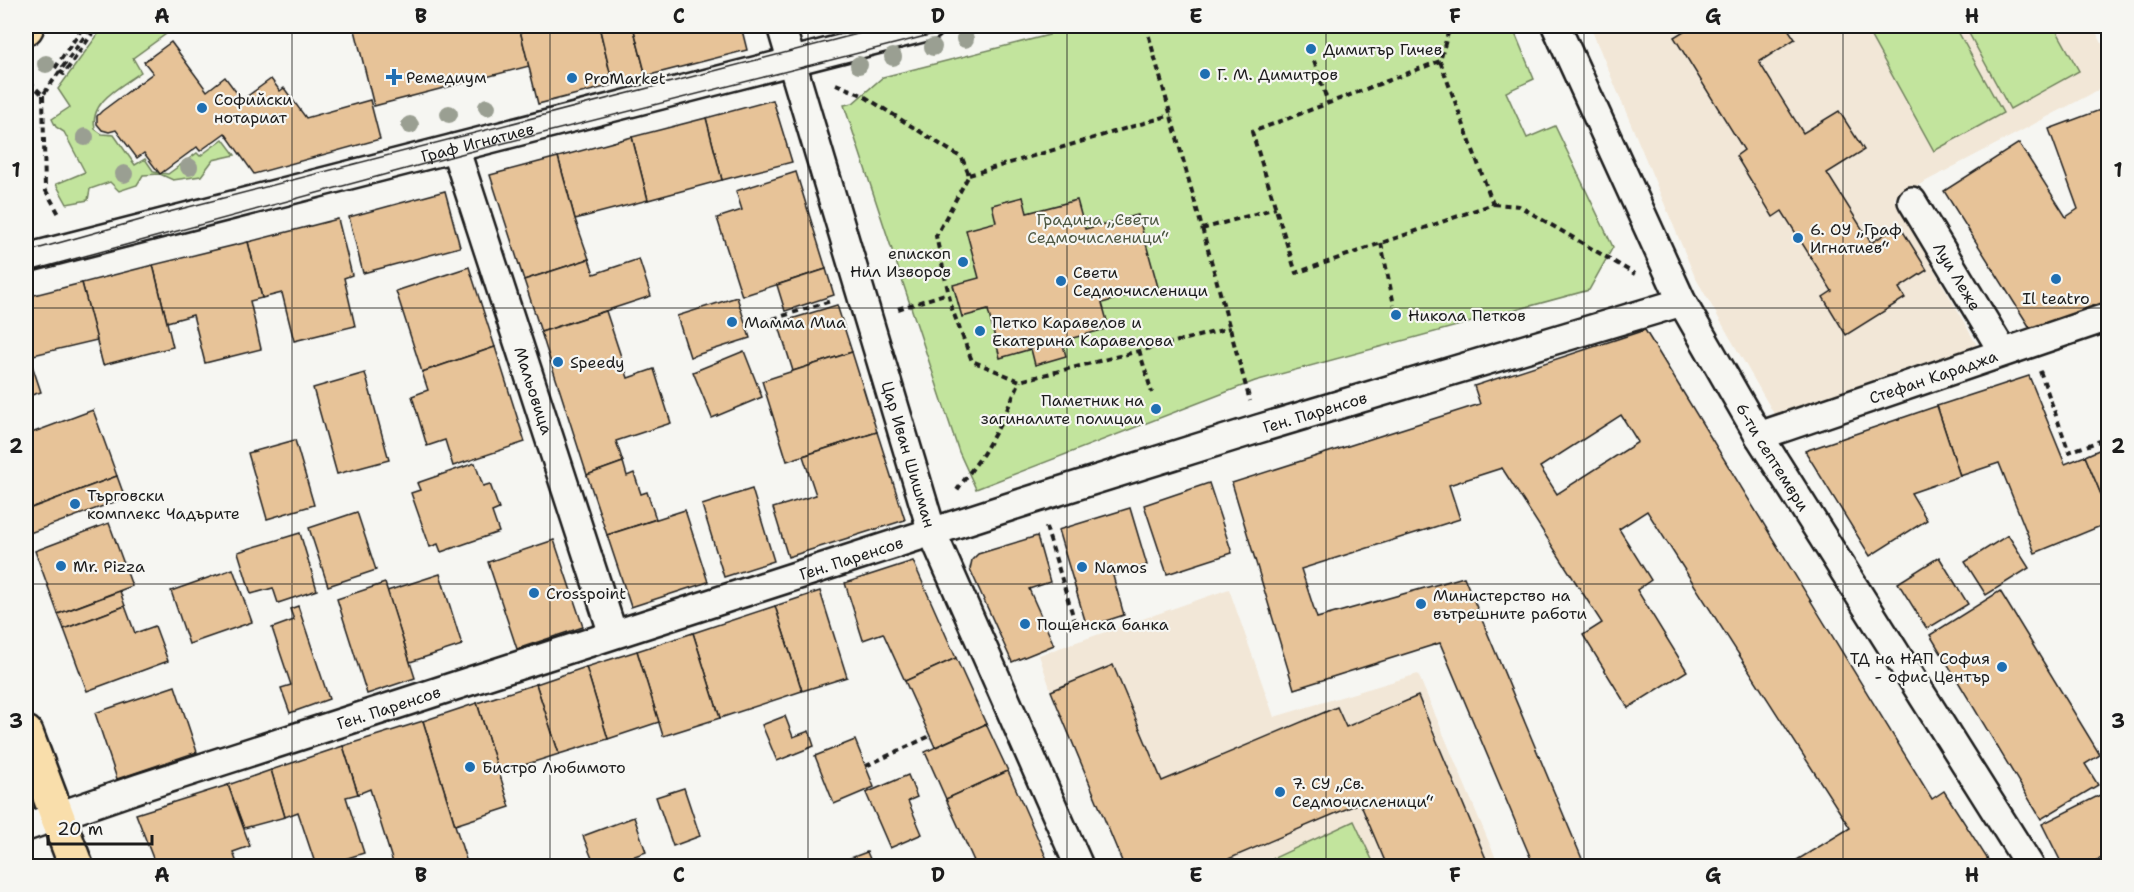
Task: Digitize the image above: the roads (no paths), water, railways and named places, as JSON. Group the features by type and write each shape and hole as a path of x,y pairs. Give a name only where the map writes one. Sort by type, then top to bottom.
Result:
{"main road":[{"path":"26,734 76,867"}],"street":[{"name":"Цар Иван Шишман","path":"781,26 932,532 1079,867"},
{"name":"Граф Игнатиев","path":"26,258 930,26"},
{"name":"6-ти септември","path":"1556,26 1682,302 1759,436 2030,867"},
{"name":"Мальовица","path":"454,148 613,634"},
{"name":"Луи Леже","path":"1912,201 2003,352"},
{"name":"Ген. Паренсов","path":"26,827 56,815 1037,498 1682,302"},
{"name":"Стефан Караджа","path":"1759,436 2109,317"}],"tram line":[{"path":"26,252 169,212 888,26"},
{"path":"26,272 457,155 965,26"}],"place":[{"name":"Димитър Гичев","path":"1311,49"},
{"name":"Г. М. Димитров","path":"1205,74"},
{"name":"Ремедиум","path":"394,77"},
{"name":"ProMarket","path":"572,78"},
{"name":"Софийски нотариат","path":"202,108"},
{"name":"6. ОУ „Граф Игнатиев“","path":"1798,238"},
{"name":"епископ Нил Изворов","path":"963,262"},
{"name":"Il teatro","path":"2056,279"},
{"name":"Свети Седмочисленици","path":"1061,281"},
{"name":"Никола Петков","path":"1396,315"},
{"name":"Мамма Миа","path":"732,322"},
{"name":"Петко Каравелов и Екатерина Каравелова","path":"980,331"},
{"name":"Speedy","path":"558,362"},
{"name":"Паметник на загиналите полицаи","path":"1156,409"},
{"name":"Търговски комплекс Чадърите","path":"75,504"},
{"name":"Mr. Pizza","path":"61,566"},
{"name":"Namos","path":"1082,567"},
{"name":"Crosspoint","path":"534,593"},
{"name":"Министерство на вътрешните работи","path":"1421,604"},
{"name":"Пощенска банка","path":"1025,624"},
{"name":"ТД на НАП София - офис Център","path":"2002,667"},
{"name":"Бистро Любимото","path":"470,767"},
{"name":"7. СУ „Св. Седмочисленици“","path":"1280,792"}],"park label":[{"name":"Градина „Свети Седмочисленици“","path":"1098,228"}]}
